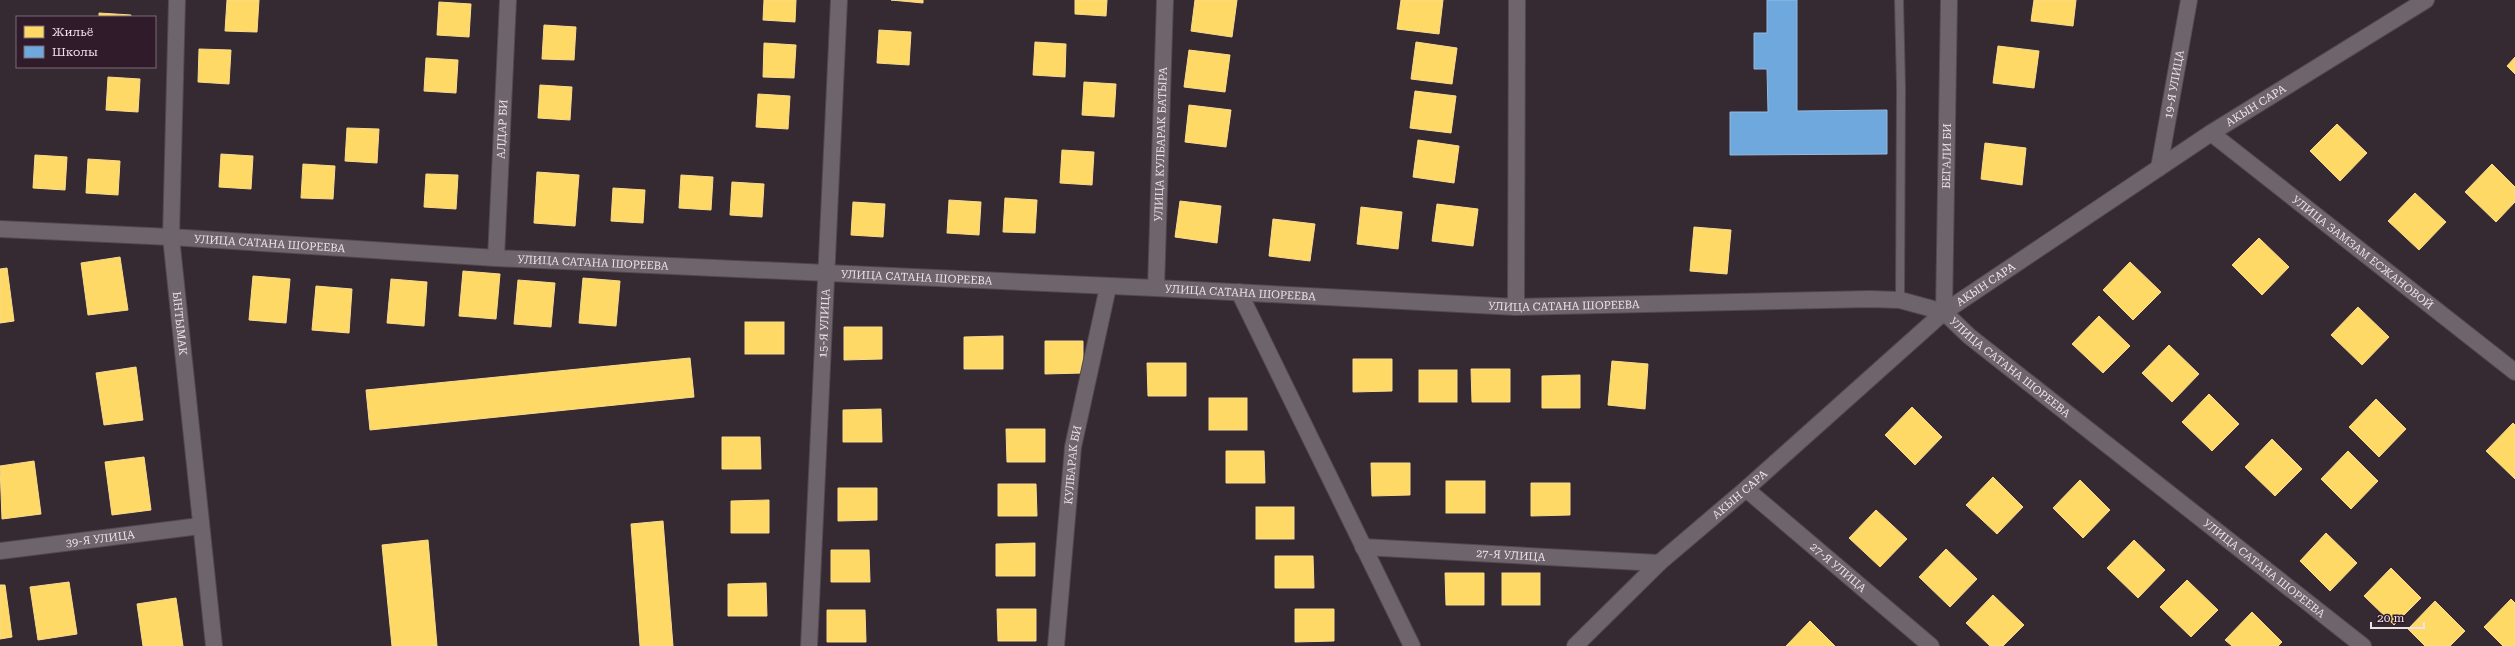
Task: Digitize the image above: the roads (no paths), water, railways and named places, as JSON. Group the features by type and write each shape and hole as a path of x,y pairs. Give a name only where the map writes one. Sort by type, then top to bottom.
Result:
{"street":[{"name":"ЫНТЫМАК","path":"177,0 171,237 200,526 214,646"},
{"name":"АЛДАР БИ","path":"496,258 508,0"},
{"name":"15-Я УЛИЦА","path":"809,646 825,273 839,0"},
{"name":"УЛИЦА КУЛБАРАК БАТЫРА","path":"1156,288 1165,0"},
{"path":"1516,307 1517,0"},
{"name":"БЕГАЛИ БИ","path":"1944,312 1949,0"},
{"name":"19-Я УЛИЦА","path":"2159,168 2189,0"},
{"name":"АКЫН САРА","path":"1575,646 1659,563 1746,489 1944,312 2211,133 2409,5 2426,0"},
{"name":"УЛИЦА ЗАМЗАМ ЕСЖАНОВОЙ","path":"2211,133 2515,372"},
{"name":"УЛИЦА САТАНА ШОРЕЕВА","path":"0,229 171,237 496,258 1156,288 1516,307 1870,299 1900,300 1944,312 1969,336 2362,646"},
{"name":"КУЛБАРАК БИ","path":"1056,646 1073,447 1108,287"},
{"path":"1238,292 1412,646"},
{"name":"27-Я УЛИЦА","path":"1746,489 1931,646"},
{"name":"39-Я УЛИЦА","path":"0,550 200,526"},
{"name":"27-Я УЛИЦА","path":"1363,546 1659,563"}],"lane":[{"path":"1899,0 1901,87 1900,300"}]}
